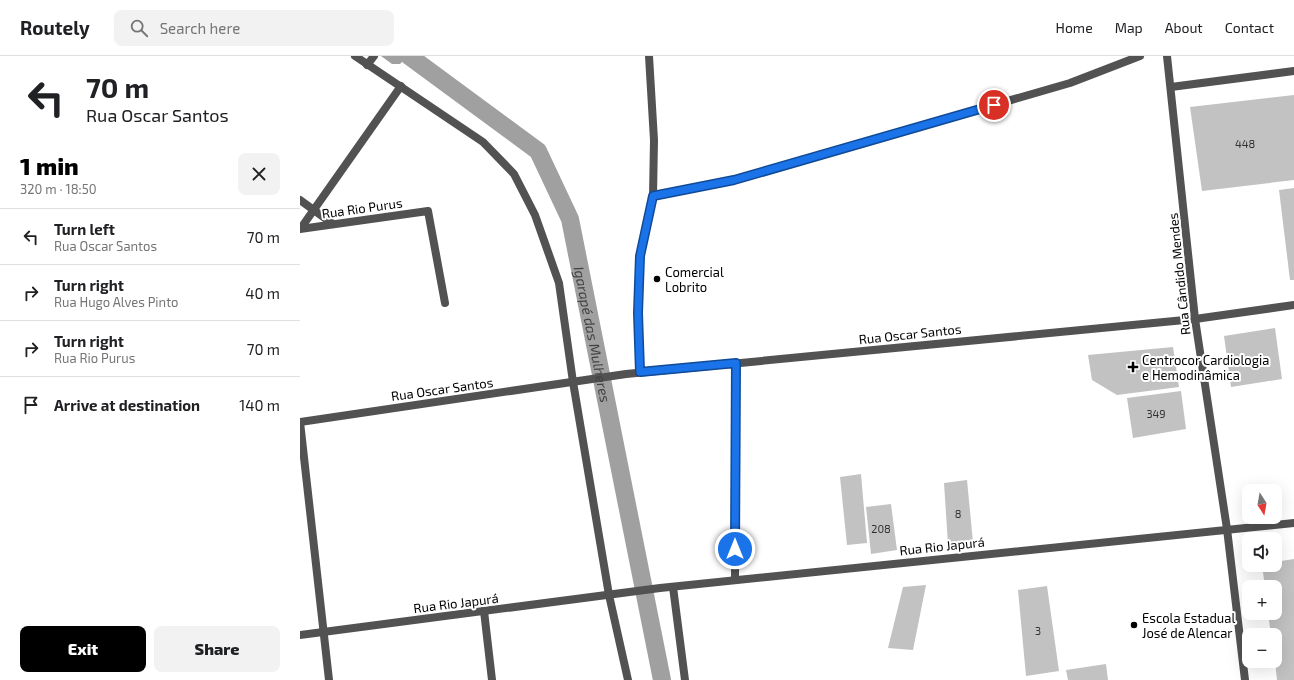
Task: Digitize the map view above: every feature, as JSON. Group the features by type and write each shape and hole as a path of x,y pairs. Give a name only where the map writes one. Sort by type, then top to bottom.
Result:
{"street":[{"path":"355,56 483,142 514,174 535,215 559,283 573,382 628,680"},
{"path":"367,65 374,56"},
{"path":"640,372 638,313 640,263 653,196 654,140 649,56"},
{"path":"653,196 734,180 1070,83 1140,56"},
{"name":"Rua Cândido Mendes","path":"1167,56 1195,318 1227,529 1245,680"},
{"path":"1171,86 1294,71"},
{"path":"301,228 401,86"},
{"path":"300,200 333,224"},
{"name":"Rua Rio Purus","path":"301,228 428,211 445,303"},
{"name":"Rua Oscar Santos","path":"300,422 640,372 1195,318 1294,305"},
{"path":"735,580 736,363"},
{"path":"300,422 329,680"},
{"name":"Rua Rio Japurá","path":"300,635 660,588 1294,523"},
{"path":"673,587 685,680"},
{"path":"484,611 492,680"}],"shaded area":[{"path":"381,56 408,56 400,64 392,64"}],"building":[{"path":"1294,95 1294,180 1202,191 1190,107"},
{"path":"1294,188 1294,280 1290,280 1279,190"},
{"path":"1275,328 1282,379 1231,387 1224,336"},
{"name":"Centrocor Cardiologia e Hemodinâmica","path":"1173,347 1179,387 1117,395 1092,380 1088,355"},
{"path":"1181,391 1186,429 1133,438 1127,398"},
{"path":"861,474 867,543 847,545 840,477"},
{"path":"967,480 973,542 948,544 944,483"},
{"path":"891,504 897,550 871,554 866,507"},
{"path":"1294,559 1294,680 1277,680 1276,668 1282,668 1282,628 1270,628 1269,620 1282,620 1282,580 1264,580 1263,572 1282,572 1282,561"},
{"path":"926,585 913,650 888,648 903,587"},
{"path":"1047,586 1059,671 1026,676 1018,590"},
{"path":"1106,664 1108,680 1068,680 1066,670"}],"waterway":[{"name":"Igarapé das Mulheres","path":"409,56 538,151 570,219 662,680"}],"place":[{"name":"Comercial Lobrito","path":"657,279"},
{"name":"Centrocor Cardiologia e Hemodinâmica","path":"1133,367"},
{"name":"Escola Estadual José de Alencar","path":"1134,625"}],"route":[{"path":"735,549 736,363 640,372 638,282 640,256 653,196 734,180 994,105"}]}
